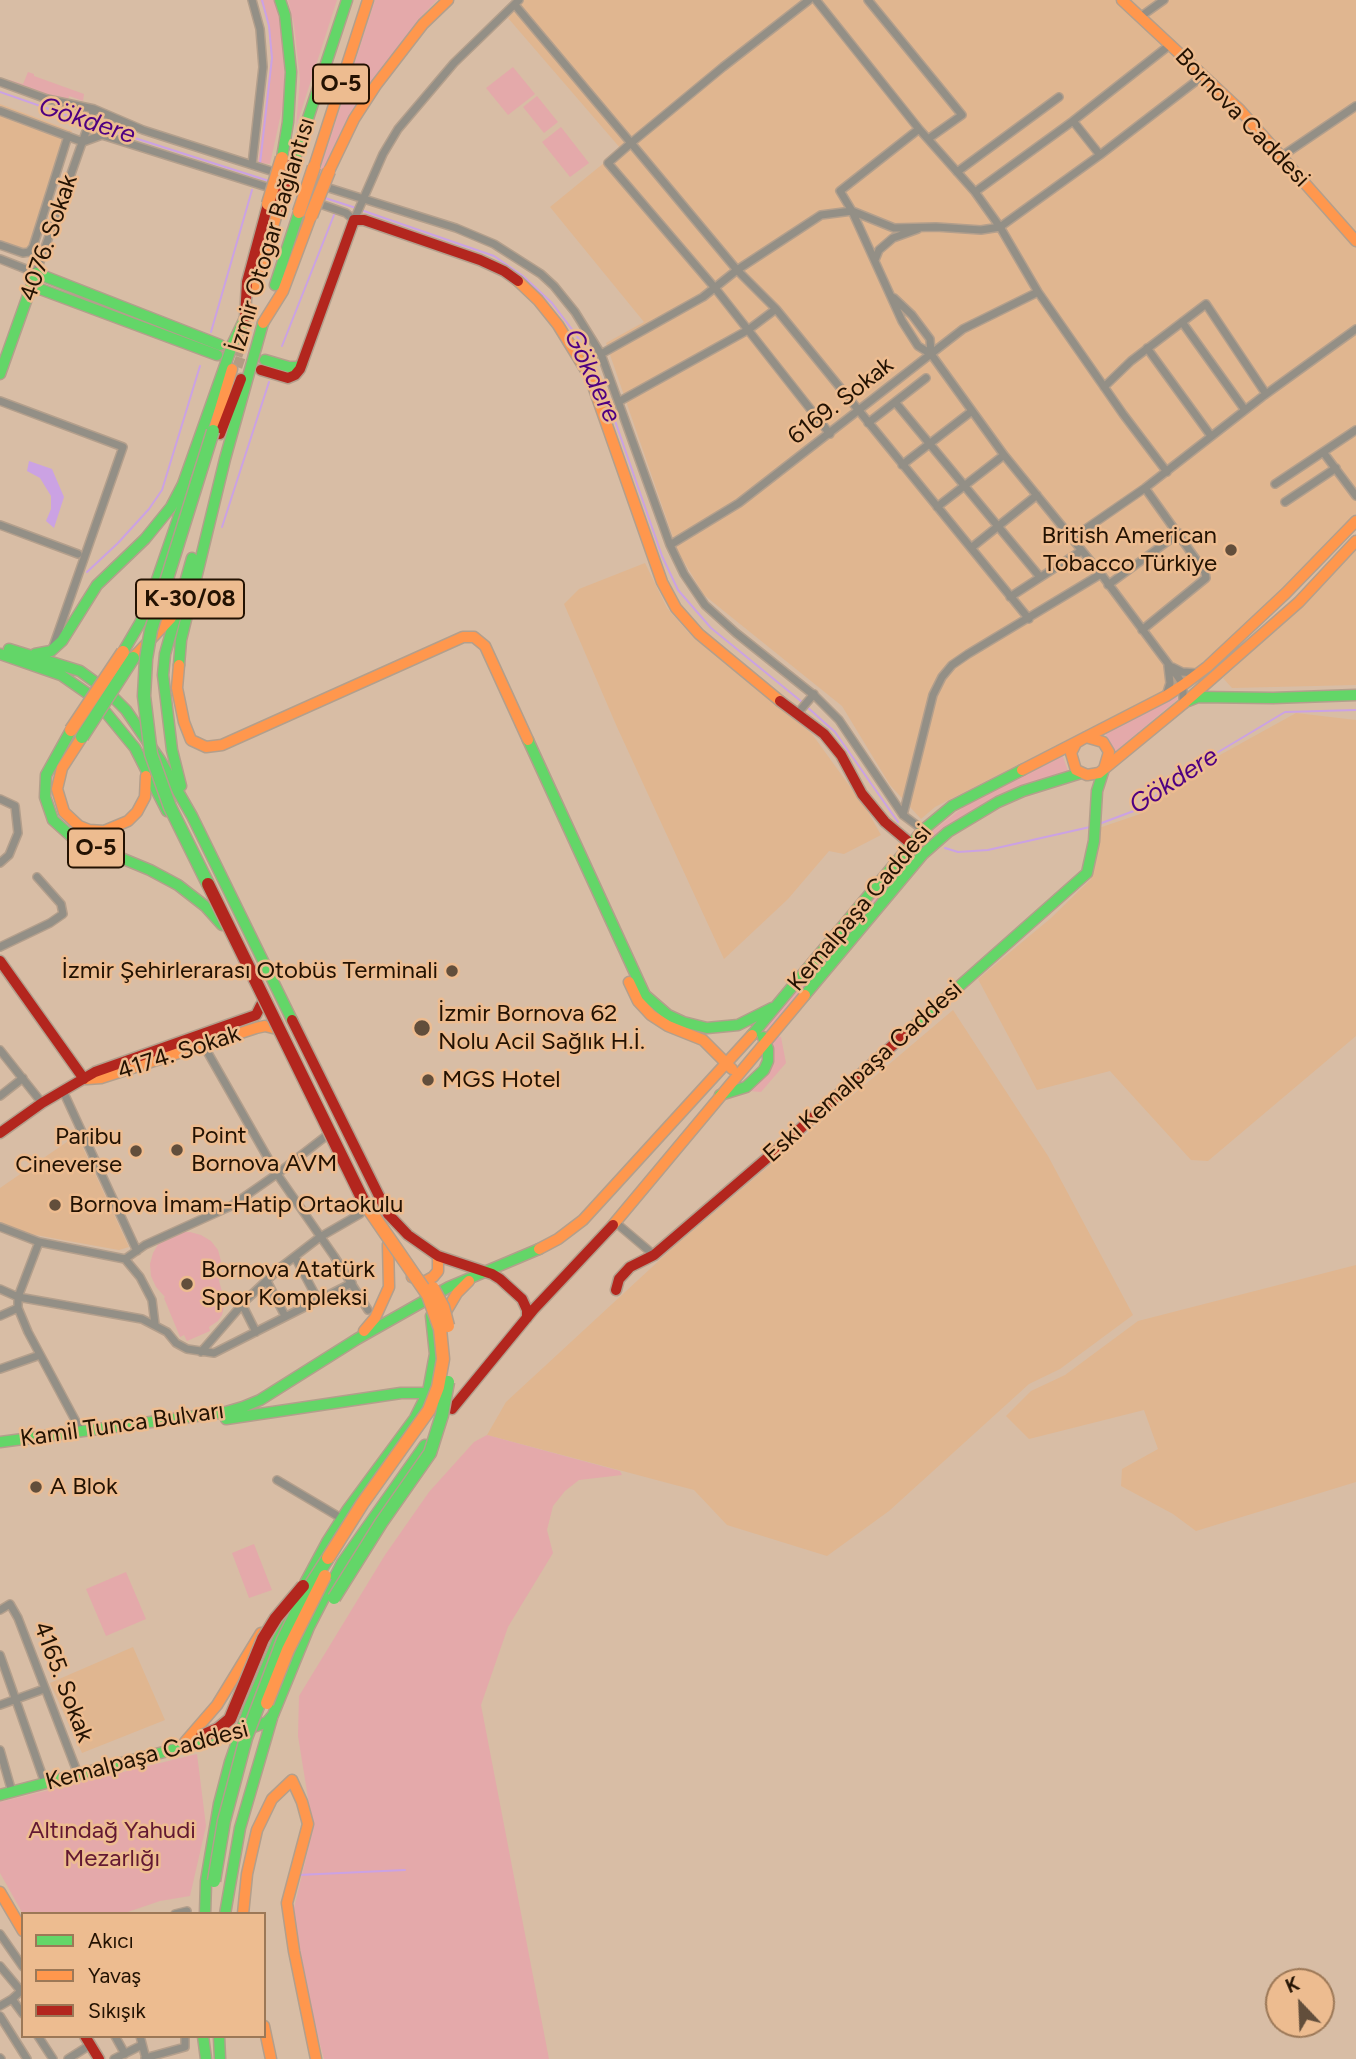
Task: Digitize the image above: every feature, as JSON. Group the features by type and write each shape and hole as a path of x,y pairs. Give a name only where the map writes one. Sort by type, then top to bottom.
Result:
{"main road":[{"path":"280,0 285,15 291,72 288,160"},
{"name":"İzmir Otogar Bağlantısı","path":"212,431 239,345 288,160 347,0"},
{"name":"İzmir Otogar Bağlantısı","path":"263,323 305,214 314,167 368,0"},
{"path":"305,214 354,119 376,85 423,23 448,0"},
{"name":"Bornova Caddesi","path":"1122,0 1204,75 1282,156 1356,241"},
{"path":"263,365 290,377 298,372 354,220 364,220 480,260 504,271 538,300 558,325 590,377 662,582 676,608 699,634 824,733 841,755 862,794 885,822 910,843"},
{"path":"34,280 218,350"},
{"name":"4076. Sokak","path":"0,374 34,280"},
{"path":"219,1912 218,1882 224,1821 246,1738 269,1673 308,1589 362,1504 419,1425 438,1387 443,1351 436,1314 428,1295 361,1198 161,786 151,754 145,719 145,664 152,623 212,431 263,323"},
{"name":"K-30/08","path":"263,323 225,459 178,658 177,694 191,740 205,747 222,745 463,637 474,637"},
{"path":"212,431 156,643 152,693 159,753 181,812 365,1189 384,1221 431,1284 443,1307 449,1327 448,1382 442,1415 430,1453 381,1523 334,1598 309,1627"},
{"name":"K-30/08","path":"51,651 66,637 97,584 126,559 163,519 212,431"},
{"name":"O-5","path":"144,765 146,793 133,816 111,829 98,831 84,828 70,820 64,812 57,789 62,768 77,733 128,655 196,467 212,431"},
{"path":"192,816 176,769 167,717 164,663 177,608 225,459"},
{"name":"Kemalpaşa Caddesi","path":"1104,769 1182,704 1204,674 1356,521"},
{"name":"Kemalpaşa Caddesi","path":"723,1061 757,1030 910,843 951,806 1204,674 1299,602 1356,541"},
{"path":"128,655 164,628 177,608"},
{"path":"474,637 485,646 645,995 663,1012 683,1022 707,1028 746,1025 757,1030 766,1042 768,1060 764,1070 746,1087 720,1095"},
{"path":"474,637 638,1001 660,1021 698,1037 723,1061 740,1071"},
{"path":"1,649 73,668 116,698 144,735 192,816 383,1205 399,1227 438,1256 500,1279 517,1293 525,1305 527,1318"},
{"path":"1,649 78,685 94,698 135,748 359,1203 410,1274 425,1300 432,1321 435,1345"},
{"path":"29,655 51,651"},
{"path":"1204,674 1216,691 1240,696"},
{"path":"1182,704 1198,697 1356,695"},
{"name":"O-5","path":"77,733 58,751 46,775 45,797 53,820 73,838 178,885 222,925"},
{"path":"1081,773 1093,775 1104,769 1109,758 1107,746 1098,738 1080,739 1072,747 1071,759 1073,765 1097,792"},
{"name":"Eski Kemalpaşa Caddesi","path":"616,1290 619,1279 630,1267 654,1255 780,1147 1087,873 1094,841 1097,792 1104,769"},
{"name":"Kemalpaşa Caddesi","path":"452,1402 614,1222 910,869 948,832 974,814 1023,791 1081,773"},
{"path":"0,961 84,1079"},
{"path":"425,1300 484,1271 523,1258 545,1247 583,1220 696,1097 723,1061 719,1041 723,1033 769,1011 783,999"},
{"name":"4174. Sokak","path":"0,1133 42,1103 100,1070 256,1015 261,1005"},
{"name":"4174. Sokak","path":"84,1079 97,1079 256,1028 273,1028"},
{"path":"357,1339 373,1321 386,1298 390,1277 388,1245"},
{"path":"410,1274 418,1281 429,1280 438,1271 438,1256"},
{"path":"431,1390 440,1323 452,1300 466,1284 484,1271"},
{"name":"Kamil Tunca Bulvarı","path":"0,1442 226,1412 243,1407 285,1385 425,1300"},
{"path":"208,1912 218,1882 254,1740 288,1650 340,1550 379,1491 435,1416 448,1382"},
{"name":"Kemalpaşa Caddesi","path":"207,1912 210,1851 230,1762 271,1652 290,1611 344,1513 415,1418 431,1390"},
{"name":"Kamil Tunca Bulvarı","path":"0,1449 431,1390"},
{"path":"393,1394 411,1403 415,1418"},
{"name":"Kemalpaşa Caddesi","path":"6,1790 264,1724 273,1715 292,1664 342,1563 425,1445"},
{"path":"198,1739 218,1729 230,1718 253,1660 270,1627 300,1591 344,1524 362,1504"},
{"path":"344,1513 356,1506 366,1509 368,1524"},
{"path":"198,1739 270,1620 327,1542"},
{"path":"271,1652 271,1664 277,1669 285,1669 292,1664"},
{"path":"77,1772 230,1728 243,1717 248,1708"},
{"path":"225,1912 240,1828 273,1715"},
{"path":"198,1739 224,1746 230,1762"},
{"path":"243,1912 247,1874 257,1830 272,1799 292,1780 308,1824 286,1903 316,2059"},
{"path":"0,1892 21,1928"},
{"path":"266,2035 271,2059"},
{"path":"202,2038 203,2059"},
{"path":"219,2038 219,2059"},
{"path":"89,2040 99,2059"}],"street":[{"path":"252,0 260,29 263,67 252,165"},
{"path":"809,0 723,67 608,163 715,288 830,434"},
{"path":"816,0 919,130 975,192 1000,227 1038,292 1167,472"},
{"path":"868,0 962,115 928,139"},
{"path":"1140,17 1164,0"},
{"path":"323,205 346,213 354,220 383,154 418,104 454,63 517,2 737,270 776,309 1029,619"},
{"path":"975,192 1073,121 1171,44"},
{"path":"601,354 703,297 737,270 821,215 852,211 894,228 981,230 1000,227 1204,75"},
{"path":"0,82 47,99 94,109 143,130 271,172"},
{"path":"957,172 1059,97"},
{"path":"1282,156 1356,106"},
{"name":"4076. Sokak","path":"34,280 94,109"},
{"path":"0,111 83,142 102,135 267,187"},
{"path":"1073,121 1100,155"},
{"path":"919,130 839,191 852,211 902,321 918,346 931,354 1004,455 1101,574 1183,685 1182,704"},
{"path":"0,245 23,253 33,247 68,136"},
{"path":"329,188 456,228 494,244 554,286 582,322 601,354 670,545 684,574 705,604 736,634 814,694 839,720 903,815 923,830"},
{"path":"875,260 879,250 893,238 923,227"},
{"path":"0,259 34,280"},
{"name":"6169. Sokak","path":"670,545 739,503 962,329 1038,292"},
{"path":"891,294 912,315 930,339 931,354"},
{"path":"1104,387 1131,361 1206,304 1266,394"},
{"path":"620,401 748,330 776,309"},
{"path":"1182,322 1245,410"},
{"path":"1070,539 1167,472 1266,394 1356,330"},
{"path":"1147,348 1211,436"},
{"name":"6169. Sokak","path":"868,423 926,378"},
{"path":"0,401 123,447 51,651"},
{"name":"6169. Sokak","path":"895,402 1040,577"},
{"path":"902,465 972,411"},
{"path":"1275,484 1356,429"},
{"path":"1323,452 1356,496"},
{"path":"937,507 1004,455"},
{"path":"1284,502 1336,468"},
{"path":"1142,630 1206,578 1206,572 1145,488"},
{"path":"971,548 1037,495"},
{"path":"0,525 78,554"},
{"path":"1108,584 1179,533"},
{"path":"1010,597 1081,551"},
{"path":"903,815 933,695 942,677 952,665 968,654 1101,574"},
{"path":"1168,665 1182,672 1204,674"},
{"path":"1166,696 1170,683 1168,665"},
{"path":"797,714 814,694"},
{"path":"0,799 15,806 18,833 9,855 0,863"},
{"path":"0,947 63,914 61,904 37,877"},
{"path":"204,1046 277,1174 368,1310"},
{"path":"0,1050 42,1103"},
{"path":"0,1096 23,1078"},
{"path":"63,1091 137,1251"},
{"path":"125,1259 167,1234 231,1206 326,1136"},
{"path":"201,1352 242,1304 267,1280 320,1237 360,1214"},
{"path":"614,1222 654,1255"},
{"path":"0,1227 39,1242 125,1259 140,1277 152,1300 155,1324"},
{"path":"39,1242 18,1297 18,1308 40,1356 81,1431"},
{"path":"295,1257 318,1300"},
{"path":"267,1280 285,1316"},
{"path":"0,1289 18,1297 142,1319 167,1332 176,1343 187,1349 214,1353 352,1283"},
{"path":"242,1304 256,1332"},
{"path":"0,1316 18,1308"},
{"path":"0,1369 40,1356"},
{"path":"277,1480 344,1513"},
{"name":"4165. Sokak","path":"0,1610 10,1604 18,1618 77,1772"},
{"path":"0,1655 44,1781"},
{"path":"0,1705 44,1689"},
{"path":"0,1750 6,1790"},
{"path":"183,1912 187,1911"},
{"path":"0,1934 21,1964"},
{"path":"0,1966 21,1990"},
{"path":"0,2006 21,1992"},
{"path":"12,1999 21,2011"},
{"path":"0,2016 27,2059"},
{"path":"39,2038 53,2059"},
{"path":"117,2038 125,2054"},
{"path":"140,2038 146,2058 185,2047 185,2038"},
{"path":"68,2059 89,2040"},
{"path":"114,2059 142,2045"}],"shaded area":[{"path":"524,0 1356,0 1356,514 1322,552 1196,668 1163,691 935,807 921,819 890,785 842,706 704,595 678,552 606,343 644,322 550,207 621,149 508,18"},
{"path":"0,104 72,131 36,252 0,241"},
{"path":"29,461 52,469 64,497 54,528 46,521 51,509 51,496 40,478 27,471"},
{"path":"1356,550 1356,685 1232,688 1223,678"},
{"path":"645,563 667,608 688,632 812,734 867,810 881,835 844,854 829,851 788,899 724,959 617,727 564,604 579,589"},
{"path":"1296,713 1356,720 1356,1036 1208,1161 1191,1160 1110,1071 1037,1090 978,979 1051,918 1091,879 1099,828 1140,814 1191,771"},
{"path":"953,1010 1048,1156 1133,1315 1060,1369 1029,1384 889,1511 827,1556 727,1525 694,1490 487,1435 506,1402 677,1244"},
{"name":"Bornova İmam-Hatip Ortaokulu","path":"77,1135 129,1247 119,1250 25,1233 0,1222 0,1188"},
{"path":"1356,1265 1356,1482 1196,1531 1173,1514 1121,1486 1122,1469 1158,1449 1144,1410 1029,1439 1006,1416 1031,1391 1065,1375 1138,1321"},
{"path":"133,1647 165,1720 82,1753 50,1683"}],"green space":[{"path":"260,0 275,0 283,40 285,95 270,164 258,163 271,58 268,21"},
{"path":"288,0 337,0 296,127 300,80 294,25"},
{"path":"375,0 437,0 418,20 318,176"},
{"path":"513,67 535,94 508,115 486,88"},
{"path":"28,72 84,94 83,101 69,96 68,103 10,82 23,84"},
{"path":"537,96 558,122 544,133 523,107"},
{"path":"561,127 589,163 570,177 542,142"},
{"path":"1176,696 1178,699 1115,752 1105,733"},
{"path":"1062,754 1068,771 1033,782 984,803 940,832 767,1032 764,1029 925,837 974,799"},
{"path":"777,1036 781,1037 786,1063 761,1092 749,1091 770,1046"},
{"name":"Bornova Atatürk Spor Kompleksi","path":"179,1232 201,1235 211,1241 218,1250 221,1261 219,1281 225,1302 222,1315 209,1327 210,1331 187,1341 184,1335 180,1337 165,1297 151,1276 150,1264 159,1243"},
{"path":"487,1435 620,1471 622,1475 579,1480 565,1491 553,1506 547,1530 553,1553 508,1627 481,1705 549,2059 324,2059 313,2018 293,1912 313,1829 298,1736 299,1696 385,1555 429,1492 474,1442"},
{"path":"254,1544 272,1590 249,1598 232,1553"},
{"path":"126,1572 146,1619 106,1636 86,1589"},
{"name":"Altındağ Yahudi Mezarlığı","path":"197,1754 206,1826 190,1896 160,1901 128,1912 22,1912 0,1873 0,1802"}],"waterway":[{"path":"260,164 272,58 269,26 262,0"},
{"name":"Gökdere","path":"0,92 86,122"},
{"name":"Gökdere","path":"91,124 269,181"},
{"path":"211,332 252,190"},
{"name":"Gökdere","path":"325,198 356,208"},
{"name":"Gökdere","path":"361,210 494,256 523,276 552,303 577,336 596,373 662,556 678,590 711,628 802,702"},
{"path":"282,346 334,215"},
{"path":"87,572 118,543 149,509 162,490 200,366"},
{"path":"222,527 269,382"},
{"name":"Gökdere","path":"806,706 835,732 898,822"},
{"name":"Gökdere","path":"1099,824 1139,809 1190,769 1285,712 1356,710"},
{"name":"Gökdere","path":"945,848 958,852 988,850 1090,827"},
{"path":"298,1875 405,1870"}],"tunnel":[{"path":"220,345 259,358"},
{"path":"220,356 258,369"}],"traffic: fast":[{"path":"280,0 285,15 291,72 288,122 282,158"},
{"path":"294,161 347,0"},
{"path":"275,285 299,212"},
{"path":"0,374 36,273 220,345"},
{"path":"32,286 217,355"},
{"path":"35,654 51,651 62,641 97,585 145,539 171,507 183,484 233,343 245,318"},
{"path":"179,665 181,640 225,459 263,323"},
{"path":"265,360 289,367 302,364"},
{"path":"208,884 170,807 151,754 144,696 151,630 213,431"},
{"path":"123,652 151,597 189,487"},
{"path":"181,786 172,750 163,675 165,654 192,558"},
{"path":"9,649 80,671 106,690 126,710 160,760 192,816 292,1020"},
{"path":"0,654 61,675 94,698 135,748 167,811"},
{"path":"82,737 133,658"},
{"path":"1188,701 1198,697 1356,695"},
{"path":"71,730 46,775 45,797 53,820 73,838 150,870 178,885 205,906 222,925"},
{"path":"528,740 645,995 668,1015 707,1028 738,1025 772,1008"},
{"path":"903,1036 1087,873 1094,841 1097,791 1104,769"},
{"path":"752,1035 923,830 952,806 1022,770"},
{"path":"805,995 923,854 948,832 998,802 1023,791 1081,773"},
{"path":"720,1095 746,1087 764,1070 768,1061 768,1049 763,1037"},
{"path":"0,1442 226,1412 243,1407 260,1400 357,1339 449,1287 539,1249"},
{"path":"205,1912 206,1881 219,1804 249,1708 290,1611 327,1542 415,1418 428,1392 435,1354 431,1316"},
{"path":"334,1598 381,1523 430,1453 442,1415 448,1382"},
{"path":"226,1419 401,1393 432,1393"},
{"path":"0,1795 240,1732 267,1722 273,1715 309,1627 342,1563 425,1445"},
{"path":"214,1881 224,1821 246,1738 283,1640 308,1589 328,1558"},
{"path":"225,1912 240,1828 272,1718"},
{"path":"203,2038 206,2059"},
{"path":"219,2038 220,2059"}],"traffic: slow":[{"path":"314,167 368,0"},
{"path":"329,171 354,119 376,85 423,24 448,0"},
{"path":"1122,0 1240,110 1356,241"},
{"path":"268,204 282,158"},
{"path":"299,212 314,167"},
{"path":"311,216 329,171"},
{"path":"255,286 279,207"},
{"path":"263,323 283,291 311,216"},
{"path":"518,281 558,325 590,377 662,582 676,608 699,634 780,701"},
{"path":"215,426 232,369"},
{"path":"1022,770 1183,685 1207,667 1286,593 1356,521"},
{"path":"1104,769 1109,752 1103,742 1086,737 1076,743 1071,753 1076,770 1087,775 1099,773 1104,769 1183,704 1299,602 1356,541"},
{"path":"133,658 171,618"},
{"path":"179,665 177,688 184,722 191,740 206,747 222,745 463,637 474,637 485,646 528,740"},
{"path":"71,730 123,652"},
{"path":"82,737 62,768 57,789 64,812 79,826 104,831 128,821 137,812 145,797 146,776"},
{"path":"629,982 638,1001 651,1015 668,1026 703,1040 732,1069"},
{"path":"613,1225 805,995"},
{"path":"87,1079 101,1078 256,1028 273,1028"},
{"path":"539,1249 558,1239 583,1220 752,1035"},
{"path":"328,1558 362,1504 429,1410 438,1387 443,1359 440,1329 428,1295 364,1202"},
{"path":"364,1331 375,1318 389,1287 388,1245"},
{"path":"412,1277 424,1282 433,1277 438,1271 438,1256"},
{"path":"441,1320 457,1293 469,1281"},
{"path":"433,1288 443,1307 448,1326"},
{"path":"267,1703 288,1650 325,1576"},
{"path":"185,1742 217,1705 261,1633"},
{"path":"243,1912 247,1874 257,1830 272,1799 292,1780 308,1824 287,1903 316,2059"},
{"path":"0,1892 21,1928"},
{"path":"266,2035 271,2059"}],"traffic: jam":[{"path":"279,207 294,161"},
{"path":"245,318 247,282 268,204"},
{"path":"261,370 288,378 300,369 354,220 364,220 480,260 518,281"},
{"path":"220,434 241,379"},
{"path":"780,701 824,734 841,755 862,794 885,822 910,843"},
{"path":"208,884 364,1202"},
{"path":"0,961 84,1079"},
{"path":"0,1133 42,1103 95,1072 256,1015 261,1005"},
{"path":"292,1020 388,1214 408,1235 438,1256 500,1279 522,1299 527,1318"},
{"path":"616,1290 619,1279 630,1267 654,1255 780,1147 903,1036"},
{"path":"452,1409 534,1309 613,1225"},
{"path":"202,1736 218,1729 230,1719 263,1639 276,1618 303,1586"},
{"path":"86,2038 99,2059"}],"place":[{"name":"British American Tobacco Türkiye","path":"1231,550"},
{"name":"İzmir Şehirlerarası Otobüs Terminali","path":"452,971"},
{"name":"İzmir Bornova 62 Nolu Acil Sağlık H.İ.","path":"422,1028"},
{"name":"MGS Hotel","path":"428,1080"},
{"name":"Point Bornova AVM","path":"177,1150"},
{"name":"Paribu Cineverse","path":"136,1151"},
{"name":"Bornova İmam-Hatip Ortaokulu","path":"55,1205"},
{"name":"Bornova Atatürk Spor Kompleksi","path":"187,1284"},
{"name":"A Blok","path":"36,1487"}]}
